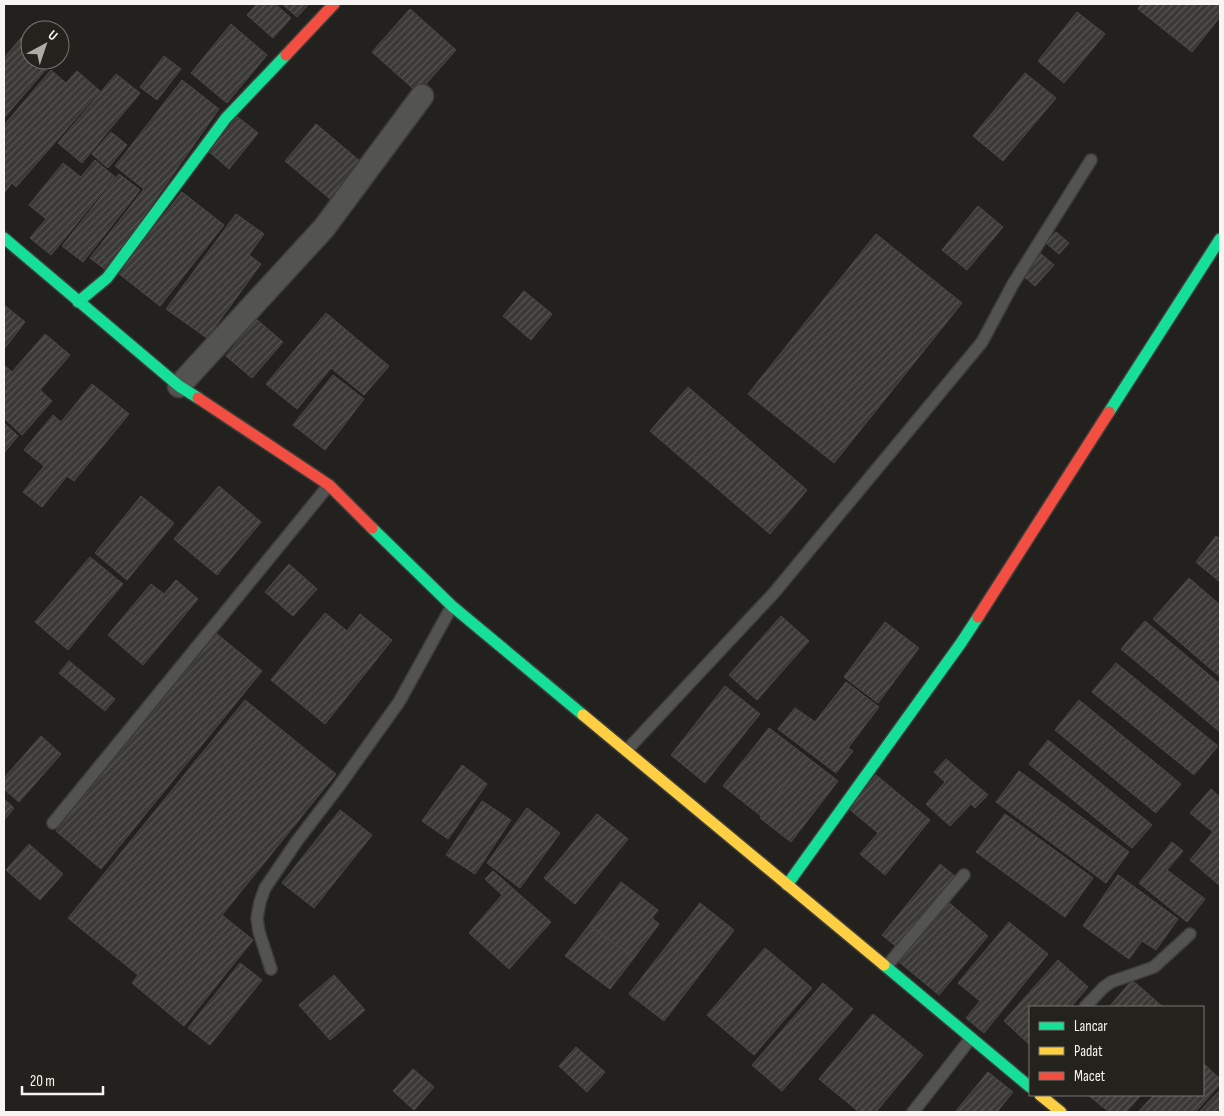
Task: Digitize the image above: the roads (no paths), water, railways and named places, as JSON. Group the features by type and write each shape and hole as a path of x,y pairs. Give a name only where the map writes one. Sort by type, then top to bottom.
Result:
{"street":[{"path":"78,302 107,278 226,118 334,4"},
{"path":"179,386 324,228 422,96"},
{"path":"4,238 179,386 329,485 452,606 971,1038 1029,1083"},
{"path":"787,885 961,643 1220,239"},
{"path":"1041,1096 1061,1112"}],"lane":[{"path":"626,752 773,594 982,342 1024,266 1091,160"},
{"path":"53,822 329,485"},
{"path":"271,969 259,932 257,918 260,902 266,888 399,702 452,606"},
{"path":"886,967 964,875"},
{"path":"1086,1006 1111,982 1154,967 1190,934"},
{"path":"913,1112 971,1038"}]}
